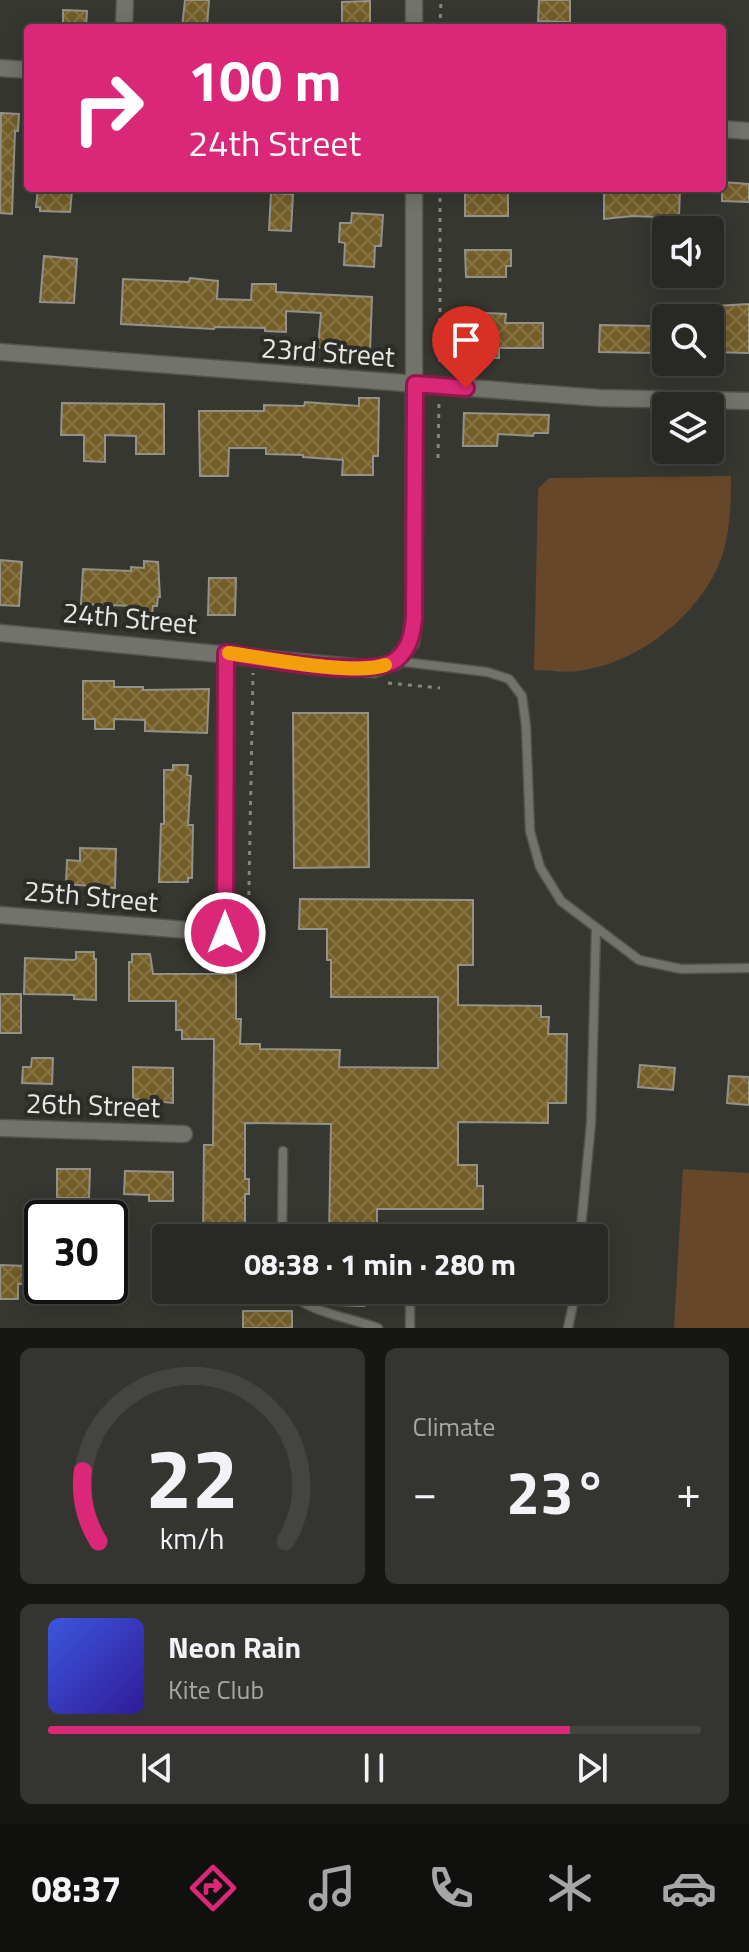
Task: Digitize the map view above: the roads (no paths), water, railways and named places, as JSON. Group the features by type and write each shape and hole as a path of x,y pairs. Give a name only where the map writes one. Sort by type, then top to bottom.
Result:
{"street":[{"path":"124,24 125,0"},
{"path":"414,0 414,24"},
{"path":"0,68 24,70"},
{"path":"726,129 749,131"},
{"path":"396,661 411,642 414,619 414,192"},
{"name":"23rd Street","path":"0,352 600,398 749,401"},
{"name":"24th Street","path":"0,633 226,653 363,669 374,669 396,661"},
{"name":"25th Street","path":"0,915 225,933 226,653"},
{"name":"26th Street","path":"0,1128 184,1134"}],"lane":[{"path":"396,661 487,672 509,679 522,696 530,831 540,867 561,901 639,960 660,967 681,969 749,968"},
{"path":"581,1224 591,1123 596,929"},
{"path":"282,1224 283,1151"},
{"path":"307,1304 378,1328"},
{"path":"410,1304 410,1328"},
{"path":"568,1328 573,1304"}]}
